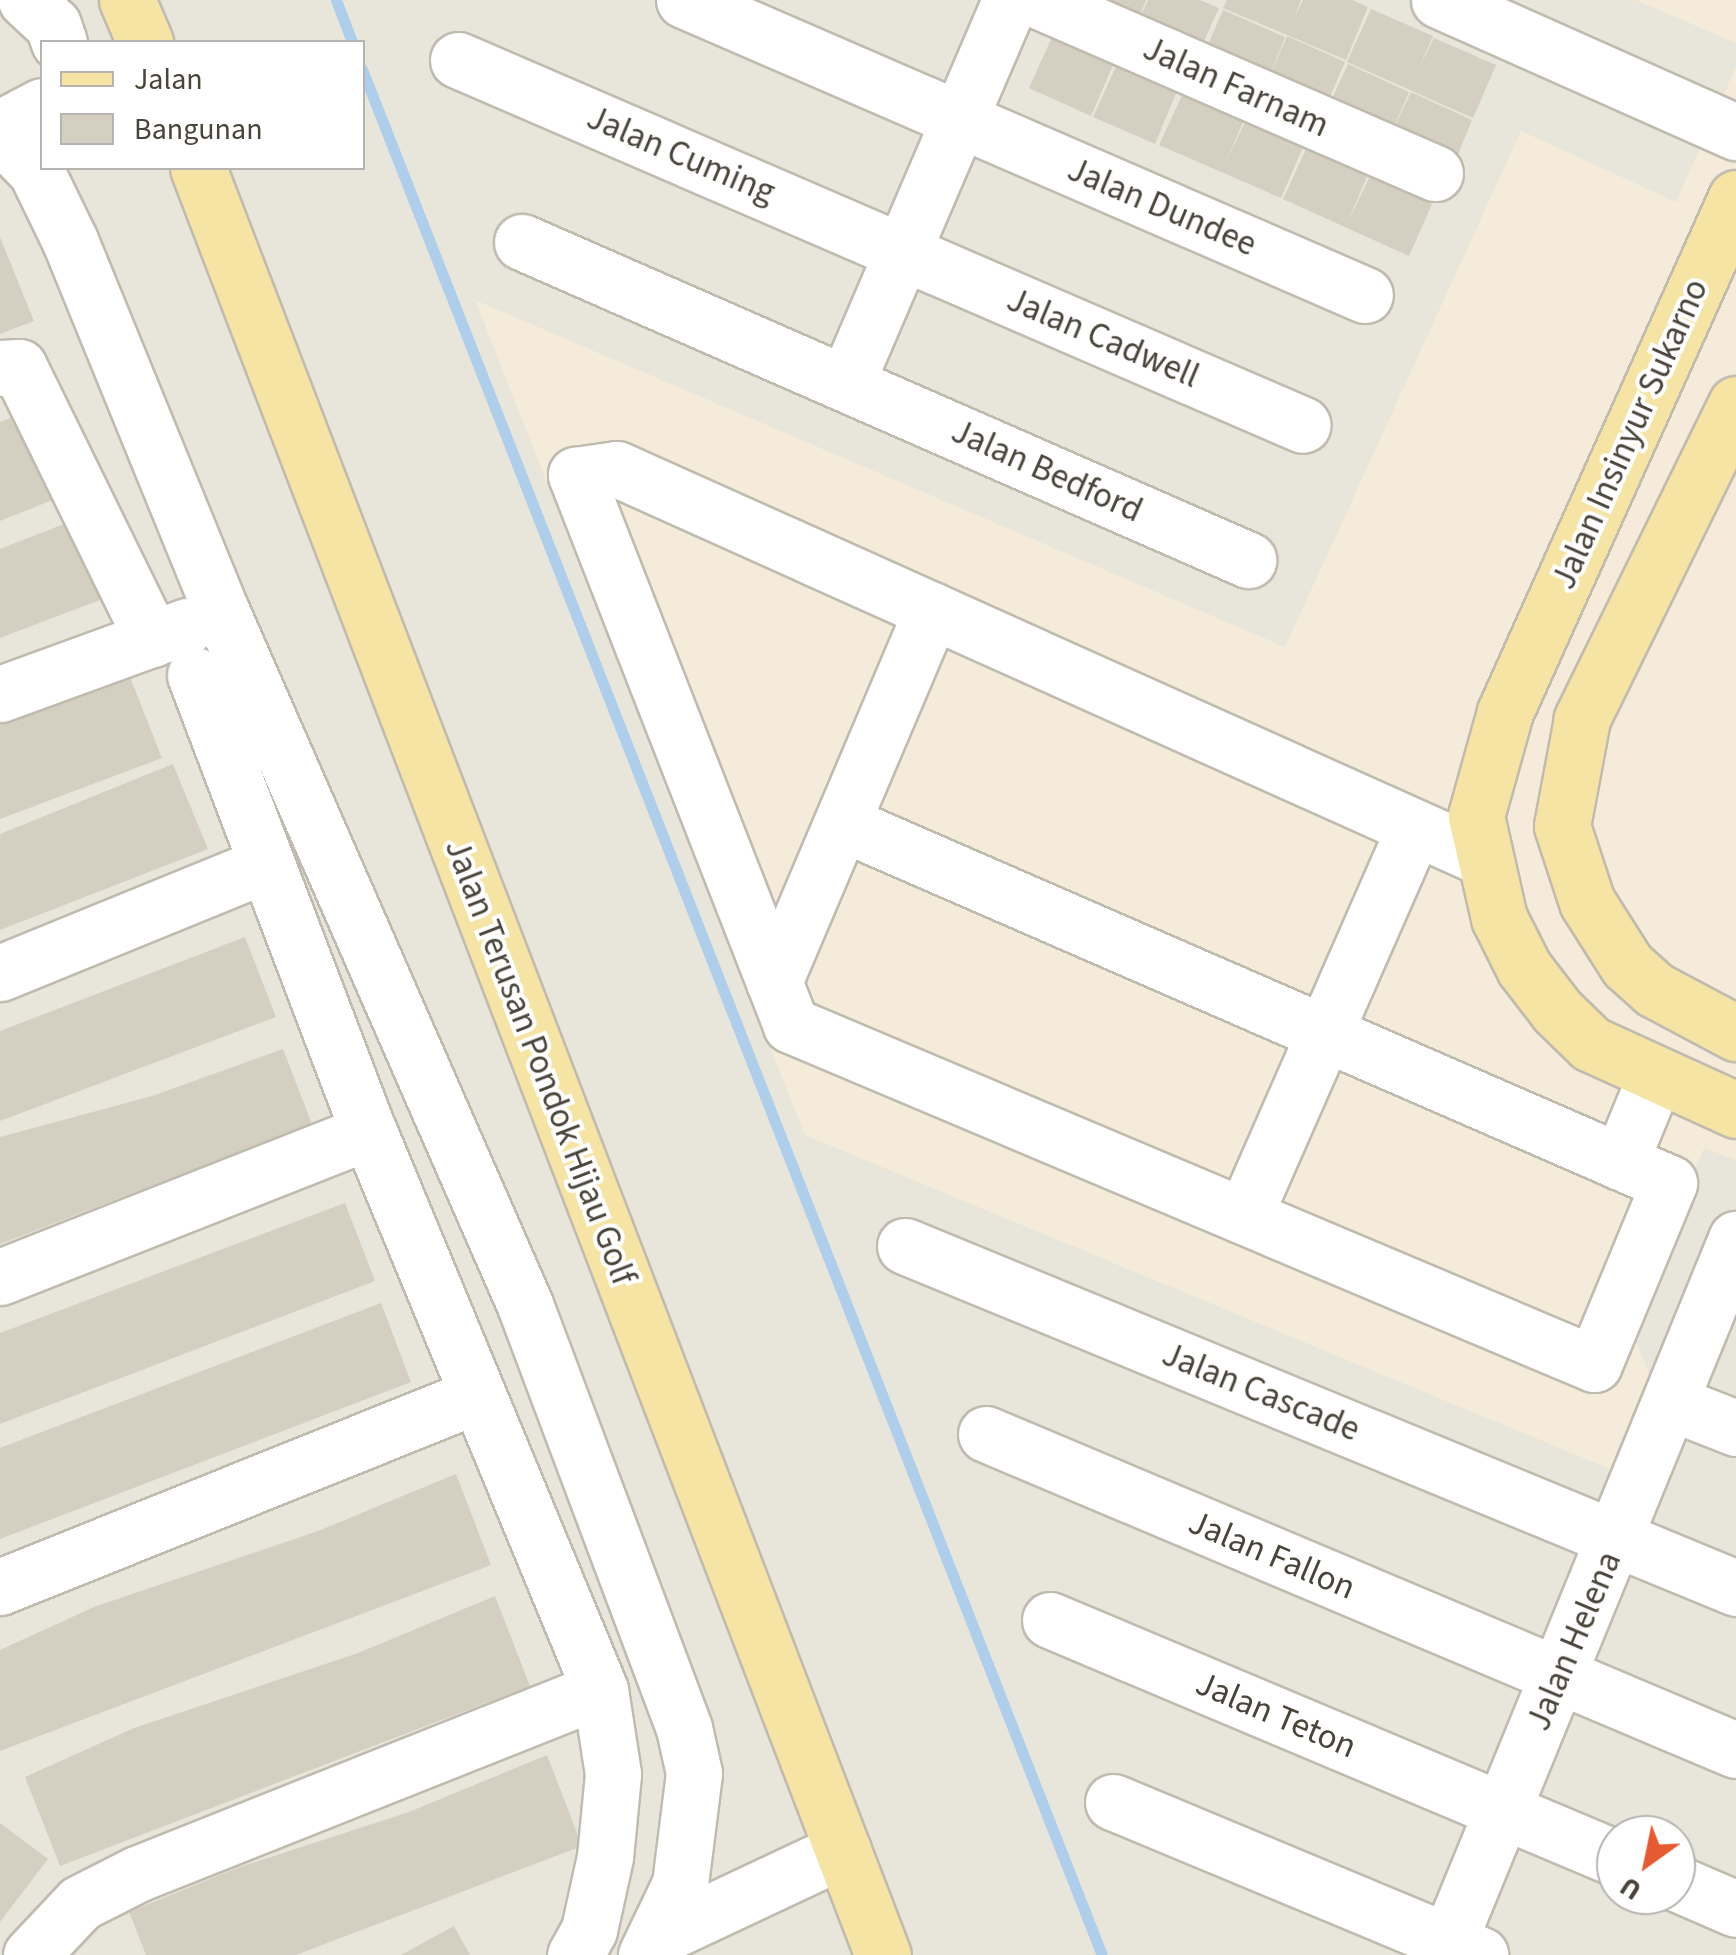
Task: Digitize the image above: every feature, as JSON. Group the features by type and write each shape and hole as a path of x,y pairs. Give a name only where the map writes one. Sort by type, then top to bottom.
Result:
{"main road":[{"path":"127,0 144,40"},
{"name":"Jalan Terusan Pondok Hijau Golf","path":"199,170 884,1955"},
{"name":"Jalan Insinyur Sukarno","path":"1736,198 1524,670 1486,766 1476,816 1481,857 1499,918 1524,968 1557,1011 1591,1044 1736,1110"},
{"path":"1736,404 1582,719 1570,764 1566,846 1604,936 1655,990 1736,1032"}],"street":[{"path":"26,0 53,25 58,40"},
{"name":"Jalan Dundee","path":"684,0 1366,295"},
{"path":"847,382 1010,0"},
{"name":"Jalan Farnam","path":"1038,0 1435,173"},
{"path":"1439,0 1736,132"},
{"name":"Jalan Cuming","path":"458,60 903,251"},
{"path":"23,130 222,613 525,1306 672,1693 694,1773 680,1884 653,1946"},
{"name":"Jalan Bedford","path":"522,242 1248,560"},
{"name":"Jalan Cadwell","path":"903,251 1304,424"},
{"path":"10,368 152,639"},
{"path":"842,823 1669,1183 1594,1364 792,1025 576,475 617,469 1481,857"},
{"path":"774,982 932,610"},
{"path":"0,694 222,613"},
{"path":"194,676 369,1132 600,1690 613,1774 605,1857 589,1930 575,1955"},
{"path":"1244,1216 1414,828"},
{"path":"0,973 264,865"},
{"path":"1620,1162 1655,1076"},
{"path":"0,1276 369,1132"},
{"name":"Jalan Helena","path":"1458,1951 1503,1810 1703,1327 1736,1238"},
{"name":"Jalan Cascade","path":"906,1246 1736,1588"},
{"path":"0,1587 478,1395"},
{"path":"1672,1403 1736,1428"},
{"name":"Jalan Fallon","path":"986,1434 1736,1750"},
{"name":"Jalan Teton","path":"1050,1620 1596,1850"},
{"path":"30,1955 80,1904 137,1874 600,1690"},
{"path":"1113,1802 1458,1951"},
{"path":"680,1884 836,1835"},
{"path":"653,1946 836,1835"},
{"path":"1696,1891 1736,1908"}],"shaded area":[{"path":"0,0 1736,0 1736,1955 0,1955"},
{"path":"1636,0 1736,0 1736,43"},
{"path":"1736,66 1736,1160 1704,1148 1630,1327 1650,1376 1610,1469 805,1135 475,300 1285,647 1521,131 1676,202"}],"building":[{"path":"1072,0 1146,0 1135,28 1148,0 1200,0 1219,8 1195,61"},
{"path":"1227,0 1301,0 1295,17 1303,0 1352,0 1368,7 1346,60 1223,8"},
{"path":"1371,9 1433,36 1418,70 1434,38 1496,65 1473,118 1347,62"},
{"path":"1223,10 1285,37 1270,76 1287,36 1345,62 1322,115 1200,63"},
{"path":"1053,35 1114,63 1091,116 1029,88"},
{"path":"1117,64 1177,91 1155,144 1093,117"},
{"path":"1348,64 1409,92 1391,134 1411,92 1472,120 1450,174 1324,116"},
{"path":"1183,93 1244,120 1225,164 1246,120 1304,145 1281,198 1159,145"},
{"path":"1307,147 1368,174 1347,224 1370,176 1432,204 1409,256 1283,199"},
{"path":"0,237 34,321 0,334"},
{"path":"26,412 60,497 0,521 0,422"},
{"path":"69,522 100,600 0,638 0,549"},
{"path":"128,672 162,758 0,819 0,721"},
{"path":"173,764 208,849 0,930 0,834"},
{"path":"245,937 276,1017 0,1121 0,1031"},
{"path":"283,1049 312,1124 0,1244 0,1137 152,1096"},
{"path":"345,1203 375,1281 0,1424 0,1333"},
{"path":"381,1303 411,1382 0,1539 0,1448"},
{"path":"456,1474 491,1565 0,1751 0,1650 94,1607 318,1531"},
{"path":"495,1596 530,1686 60,1866 25,1777 134,1728 358,1653"},
{"path":"547,1755 582,1846 296,1955 146,1955 129,1912 237,1868 409,1812"},
{"path":"0,1823 48,1859 0,1922"},
{"path":"454,1926 470,1955 401,1955"}],"waterway":[{"path":"336,0 351,40"},
{"path":"365,77 1102,1955"}]}
